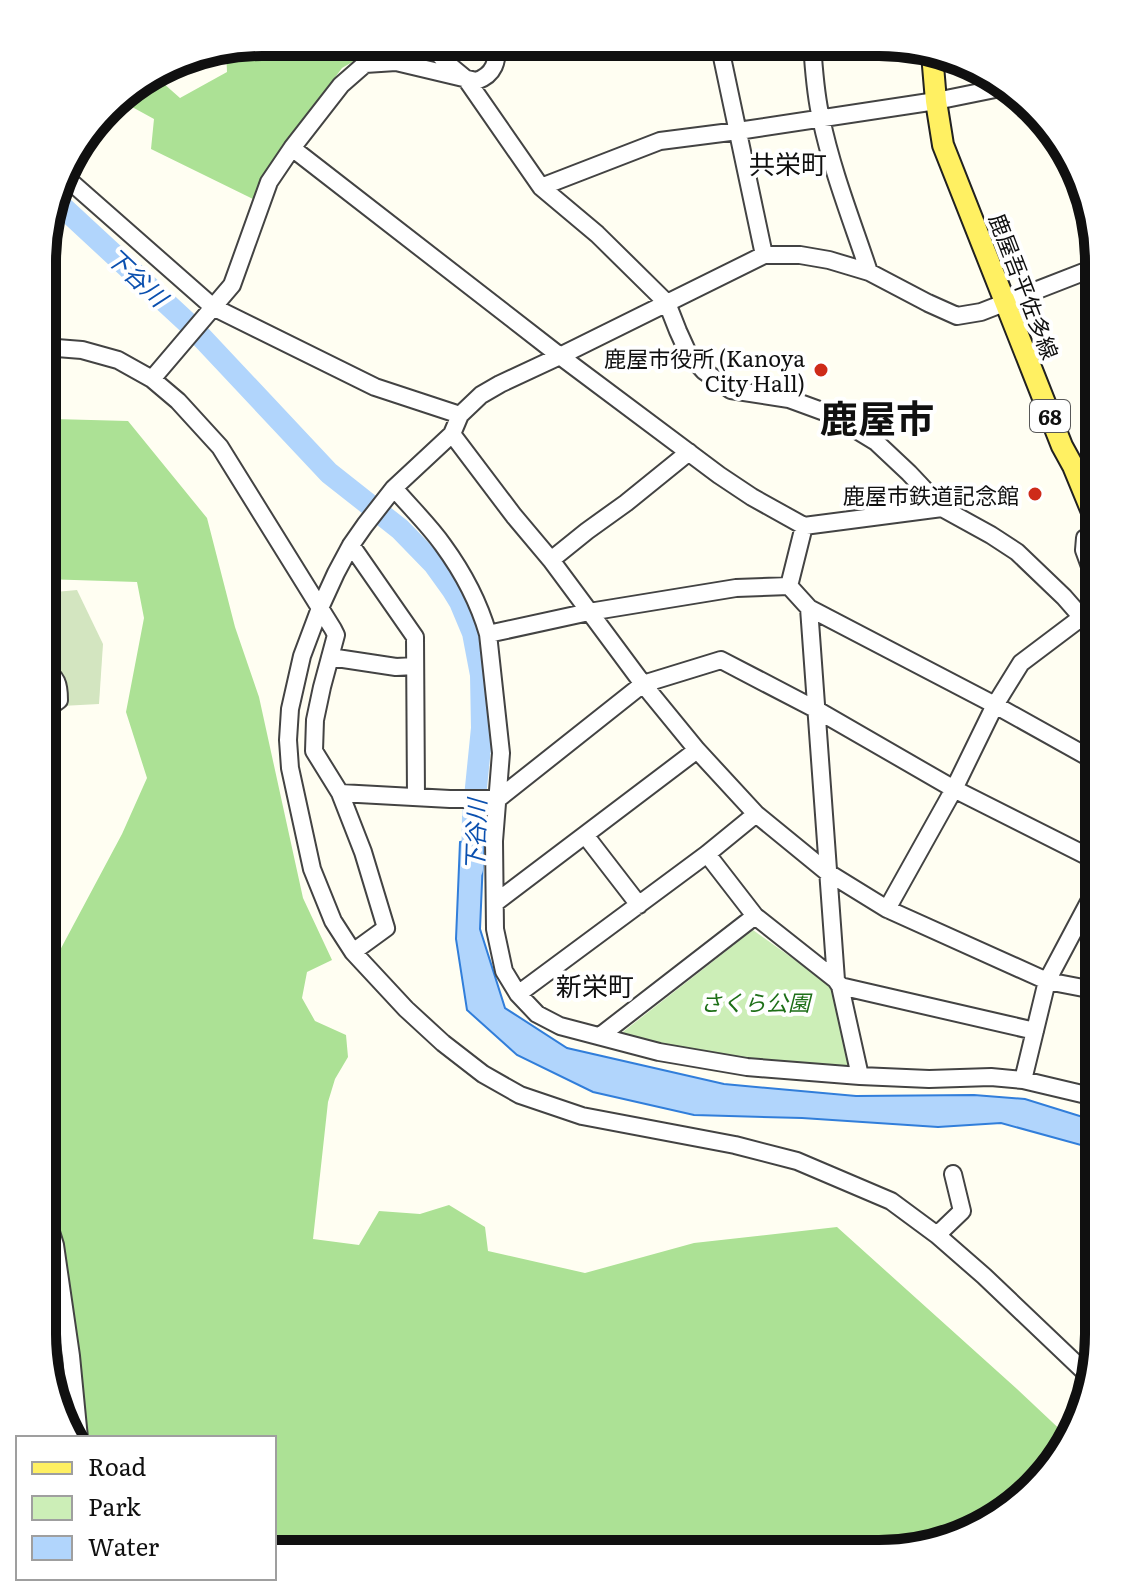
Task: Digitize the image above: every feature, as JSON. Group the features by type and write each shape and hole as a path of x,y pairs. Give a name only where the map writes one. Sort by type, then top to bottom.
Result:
{"main road":[{"name":"鹿屋吾平佐多線","path":"933,63 943,145 1062,446 1085,496"}],"street":[{"path":"440,56 466,79 541,187 597,234 667,303 688,353 704,371 731,390 789,399 830,414 876,442 942,508 1017,552 1085,621"},
{"path":"152,379 232,285 269,182 341,85 365,64 396,62 476,81 486,78 497,62 497,56"},
{"path":"722,56 764,255"},
{"path":"813,56 821,118 836,175 869,272"},
{"path":"541,187 660,141 936,101 992,90"},
{"path":"292,148 689,452 752,497 804,526 942,508"},
{"path":"72,183 208,312 375,387 460,415"},
{"path":"1082,1369 984,1276 937,1235 891,1201 797,1161 735,1145 582,1116 520,1095 483,1074 443,1043 353,952 333,921 312,869 290,768 288,740 290,709 302,656 320,608 351,545 389,494 452,434 460,415 481,395 764,255 800,255 869,272 957,316 981,312 1085,271"},
{"path":"56,348 82,350 118,360 152,379 178,401 220,447 336,635 315,720 314,751 340,793 363,852 386,928 353,952"},
{"path":"452,434 643,684 697,750 756,814 827,872 887,909 1047,981 1085,988"},
{"path":"551,560 689,452"},
{"path":"389,494 443,544 468,586 488,634 501,753 494,841 495,929 504,971 518,994 537,1014 560,1026 659,1052 747,1067 929,1079 991,1077 1023,1080 1085,1095"},
{"path":"789,586 804,526"},
{"path":"351,545 415,637 416,797"},
{"path":"488,634 589,612 736,588 789,586 809,608 1085,755"},
{"path":"809,608 827,872 838,983 860,1076"},
{"path":"887,909 954,789 995,705 1021,663 1085,614"},
{"path":"330,657 396,667 415,666"},
{"path":"340,793 498,799 643,684 721,660 817,710 954,789 1085,855"},
{"path":"56,678 59,686 59,700 56,702"},
{"path":"495,903 697,750"},
{"path":"518,994 756,814"},
{"path":"585,835 639,905"},
{"path":"707,854 755,916 838,983 1035,1031"},
{"path":"1023,1080 1047,981 1085,909"},
{"path":"600,1036 755,916"},
{"path":"937,1235 962,1211 953,1174"},
{"path":"56,1252 78,1427"}],"green space":[{"path":"373,56 359,58 342,68 301,123 253,199 151,149 154,119 129,105 162,82 180,98 227,72 226,60 235,58"},
{"path":"56,419 128,421 207,518 235,627 259,697 303,898 332,960 307,972 302,998 315,1021 346,1035 348,1057 335,1079 328,1102 313,1239 359,1245 379,1211 420,1214 449,1205 485,1227 488,1251 585,1273 694,1243 837,1227 1061,1430 1034,1470 1015,1489 970,1519 945,1529 919,1536 879,1540 276,1540 276,1436 83,1436 67,1400 60,1374 56,1334 56,958 122,834 147,778 126,712 144,618 137,582 56,579"},
{"path":"77,590 103,644 99,704 56,706 56,592"},
{"name":"さくら公園","path":"753,930 834,988 849,1067 761,1060 619,1035"}],"water":[{"path":"484,836 480,929 505,1008 567,1048 724,1084 856,1096 974,1095 1025,1099 1085,1118 1085,1146 1001,1123 938,1127 694,1115 593,1092 517,1055 467,1010 456,939 460,842"}],"waterway":[{"name":"下谷川","path":"64,208 191,326 329,473 400,529 434,564 452,589 473,633 481,675 482,728 473,817 472,869"}],"place":[{"name":"鹿屋市役所 (Kanoya City Hall)","path":"821,370"},
{"name":"鹿屋市鉄道記念館","path":"1035,494"}],"district":[{"name":"共栄町","path":"788,162"},
{"name":"鹿屋市","path":"877,416"},
{"name":"新栄町","path":"595,984"}]}
